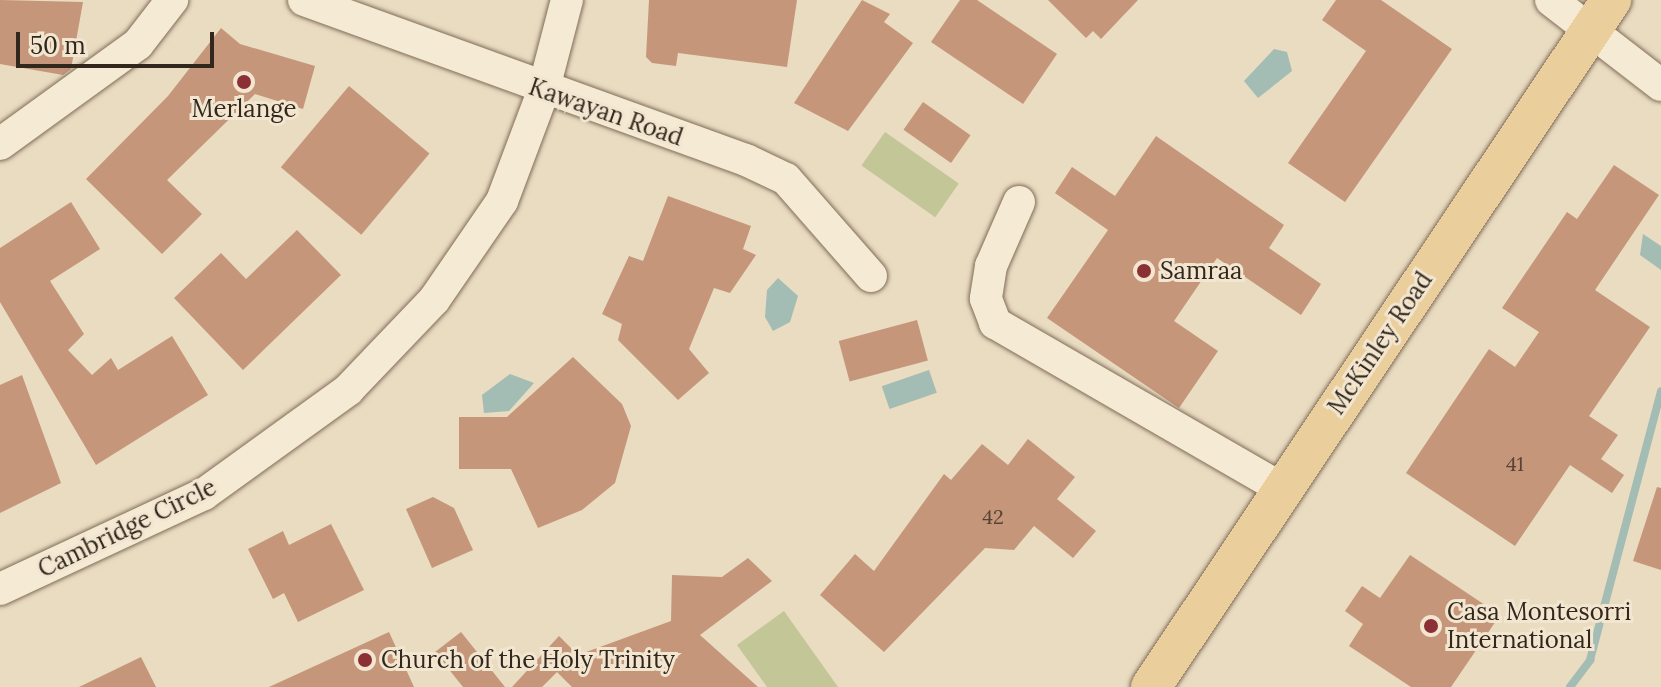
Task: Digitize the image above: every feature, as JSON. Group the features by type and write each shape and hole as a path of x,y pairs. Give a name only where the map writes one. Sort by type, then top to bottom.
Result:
{"main road":[{"name":"McKinley Road","path":"1151,687 1600,15"}],"street":[{"path":"0,144 138,44 172,0"},
{"name":"Kawayan Road","path":"304,0 543,92 786,179 871,276"},
{"name":"Cambridge Circle","path":"0,589 204,494 348,390 434,300 502,201 543,92 567,0"},
{"path":"1551,0 1600,15 1661,85"},
{"path":"1019,202 987,284 995,323 1282,489"}],"green space":[{"path":"885,132 959,184 935,217 861,166"},
{"path":"784,611 838,687 767,687 737,645"}],"water":[{"path":"1274,49 1287,52 1292,71 1258,98 1244,81"},
{"path":"1643,234 1661,246 1661,270 1640,255"},
{"path":"778,278 798,296 790,322 773,331 765,317 767,290"},
{"path":"929,370 937,393 890,409 882,386"},
{"path":"510,374 534,383 509,411 484,413 482,395"}],"building":[{"path":"0,0 83,2 71,69 63,75 0,64"},
{"path":"649,0 797,0 787,67 678,53 676,66 652,63 646,57"},
{"path":"862,0 890,14 884,22 913,43 848,131 794,103"},
{"path":"960,0 977,0 1057,54 1023,104 931,42"},
{"path":"1048,0 1138,0 1101,39 1093,31 1086,38"},
{"path":"1336,0 1381,0 1452,49 1345,202 1288,163 1366,51 1322,20"},
{"path":"221,28 240,44 315,66 303,109 255,94 167,180 202,214 162,254 86,179 168,96"},
{"path":"349,86 429,153 361,235 281,167"},
{"path":"923,102 971,135 951,163 903,130"},
{"name":"Samraa","path":"1156,136 1284,225 1269,248 1321,284 1301,315 1217,258 1174,321 1218,351 1179,408 1047,318 1108,230 1055,193 1072,167 1115,196"},
{"path":"1614,165 1659,195 1595,290 1650,327 1589,416 1618,435 1601,459 1624,475 1612,493 1570,465 1515,546 1406,473 1489,349 1515,367 1539,332 1502,308 1567,212 1577,219"},
{"path":"668,196 751,226 743,249 756,255 730,293 714,288 689,349 709,373 678,400 618,340 622,324 602,314 629,256 643,261"},
{"path":"71,202 100,249 50,281 84,334 68,350 92,375 111,358 118,370 172,336 208,395 96,465 0,302 0,248"},
{"path":"297,230 341,275 243,370 174,298 221,253 246,279"},
{"path":"917,320 928,361 850,382 839,341"},
{"path":"573,357 622,404 631,426 615,483 582,510 538,528 511,469 459,469 459,417 507,417"},
{"path":"22,375 61,483 0,513 0,385"},
{"path":"1028,439 1075,477 1057,499 1096,531 1073,558 1034,526 1014,550 985,548 884,652 820,595 855,554 874,571 944,474 951,480 982,444 1008,465"},
{"path":"1657,487 1661,488 1661,570 1633,561"},
{"path":"433,497 454,508 473,550 432,568 406,509"},
{"path":"331,524 364,590 298,622 284,593 273,599 248,549 283,531 289,545"},
{"path":"1410,555 1500,615 1451,687 1411,687 1349,646 1363,624 1345,611 1362,586 1380,598"},
{"path":"748,558 772,581 700,635 758,687 572,687 557,672 542,687 512,687 559,636 578,655 671,621 672,575 722,577"},
{"name":"Church of the Holy Trinity","path":"389,632 414,687 269,687"},
{"path":"461,632 505,687 463,687 435,652"},
{"path":"141,657 156,687 79,687"}],"waterway":[{"path":"1570,687 1590,660 1661,391"}],"place":[{"name":"Merlange","path":"244,82"},
{"name":"Samraa","path":"1144,271"},
{"name":"Casa Montesorri International","path":"1431,626"},
{"name":"Church of the Holy Trinity","path":"365,660"}]}
